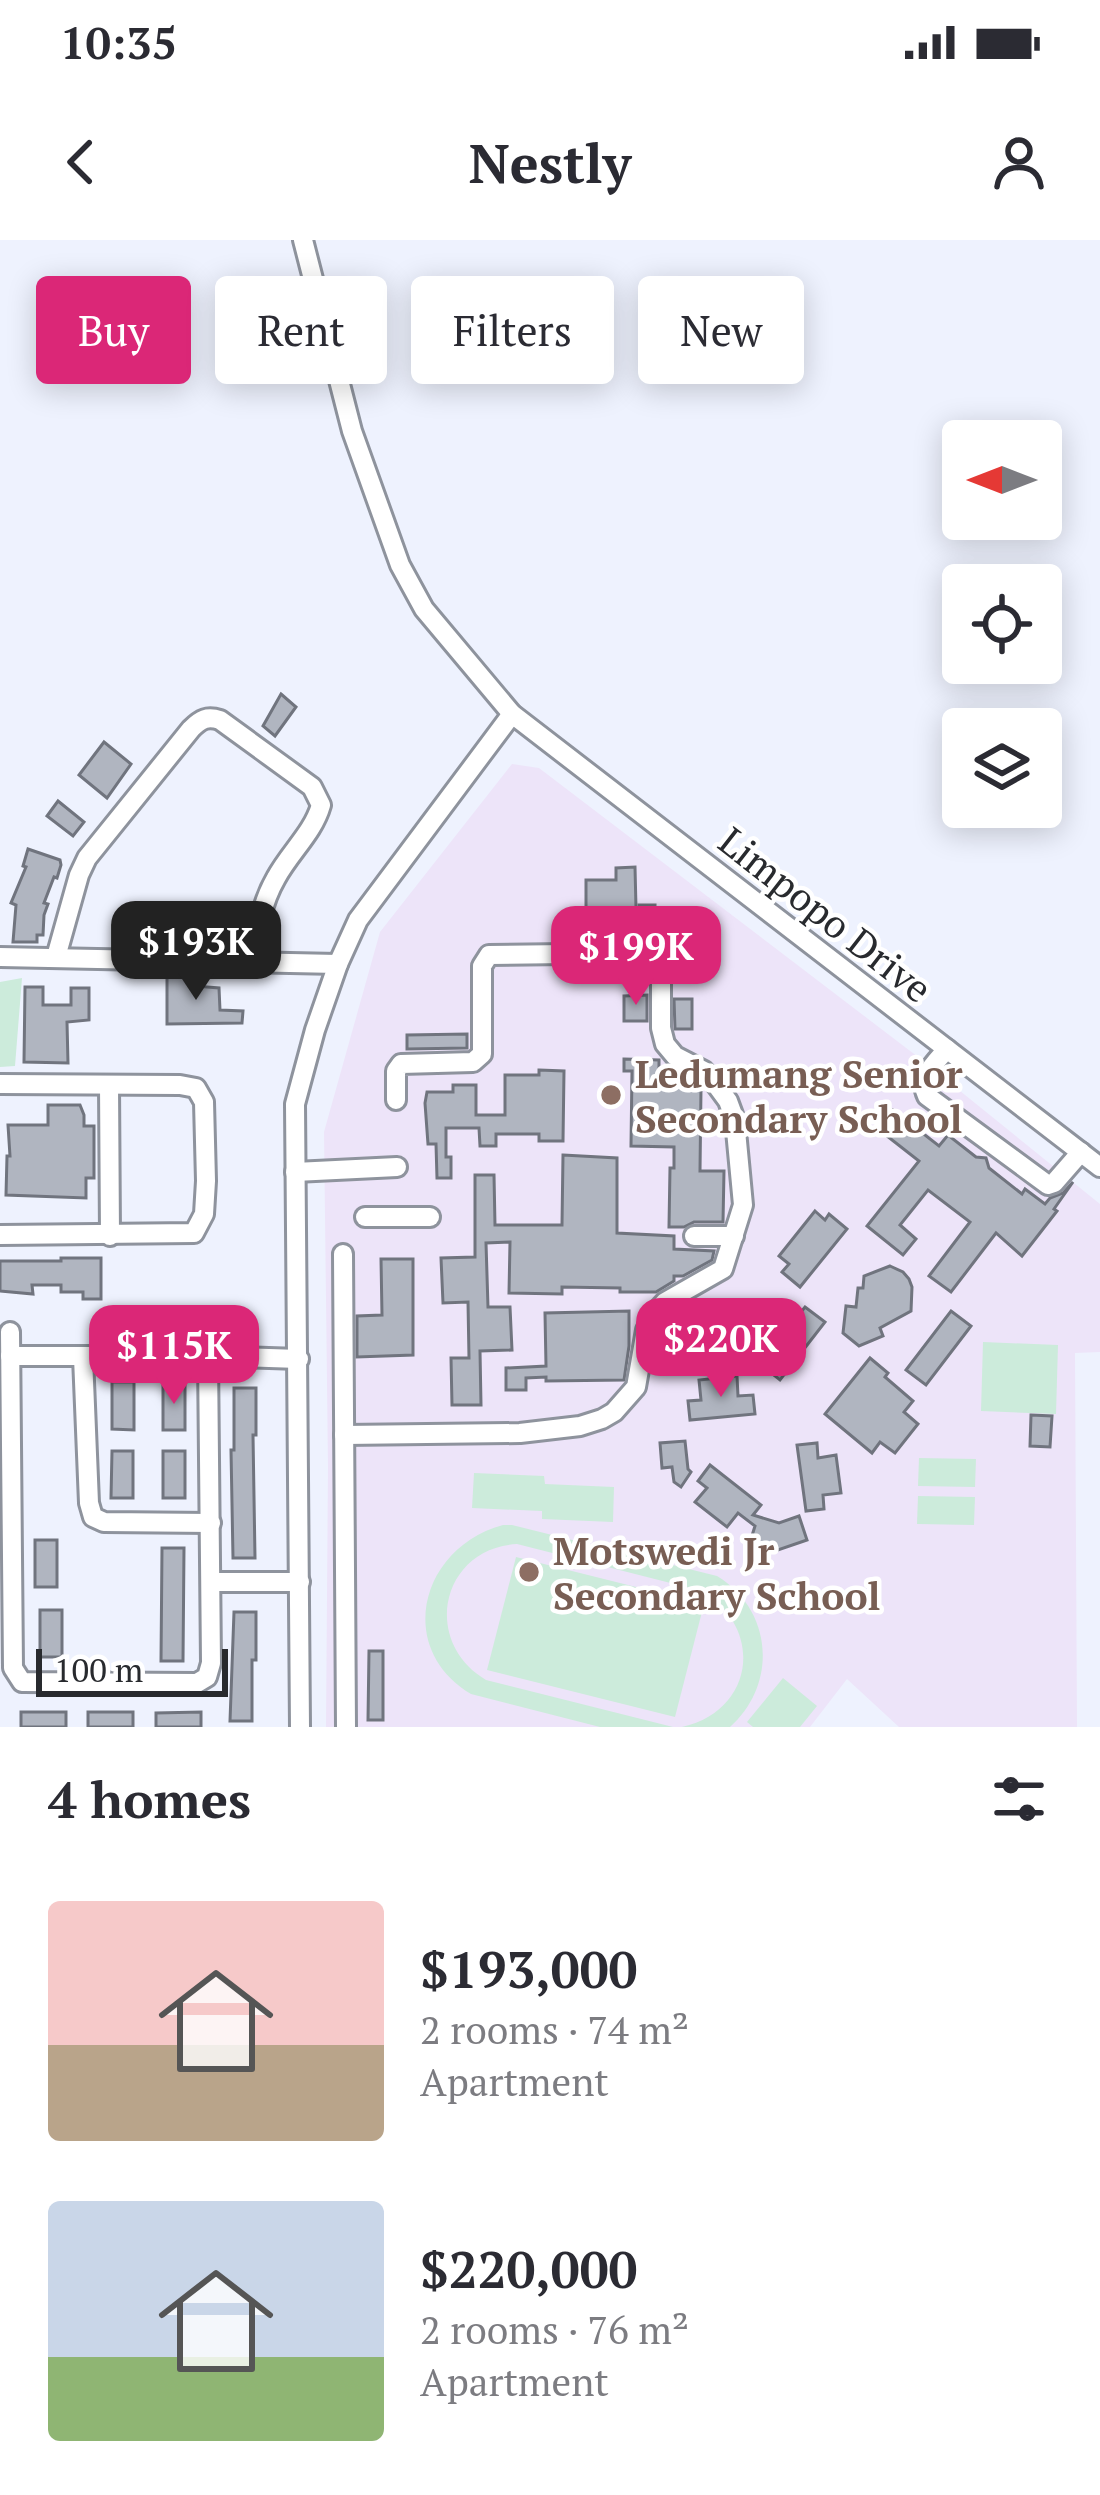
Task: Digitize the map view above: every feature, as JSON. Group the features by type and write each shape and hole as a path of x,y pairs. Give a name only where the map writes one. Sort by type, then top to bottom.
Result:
{"street":[{"name":"Limpopo Drive","path":"303,240 352,431 400,565 424,608 512,714 1100,1167"},
{"path":"300,1727 295,1104 338,964 366,907 512,714"},
{"path":"56,957 87,858 191,729 209,717 220,720 312,787 321,805 317,820 266,897 255,960"},
{"path":"344,1436 520,1433 602,1419 636,1387 646,1330 655,1313 665,1302 723,1269 743,1205 735,1120 704,1071 676,1056 665,1044 661,968 647,953 488,956 482,966 483,1047 478,1059 400,1064 396,1100"},
{"path":"0,957 338,964"},
{"path":"947,1049 926,1075 927,1096 1048,1185 1081,1152"},
{"path":"0,1084 196,1088 204,1102 206,1181 204,1214 194,1233 0,1235"},
{"path":"110,1084 110,1236"},
{"path":"296,1172 396,1166"},
{"path":"365,1217 430,1216"},
{"path":"694,1236 734,1236"},
{"path":"343,1254 346,1727"},
{"path":"10,1332 14,1668 22,1682 197,1683 207,1676 212,1582 208,1356"},
{"path":"10,1356 299,1359"},
{"path":"83,1357 93,1517 104,1522 211,1523"},
{"path":"212,1582 300,1582"}],"shaded area":[{"path":"512,764 539,768 918,1057 1100,1204 1100,1352 1075,1353 1077,1727 899,1727 847,1679 810,1727 326,1727 324,1132 380,932"}],"green space":[{"path":"22,978 15,1066 0,1067 0,982"},
{"path":"983,1342 1058,1345 1056,1414 981,1411"},
{"path":"919,1458 976,1459 975,1487 918,1486"},
{"path":"474,1473 544,1476 545,1484 614,1487 613,1522 542,1519 542,1511 472,1508"},
{"path":"918,1496 975,1497 974,1525 917,1524"},
{"path":"503,1525 717,1576 736,1590 758,1627 762,1648 762,1669 746,1710 730,1727 682,1727 706,1718 724,1704 737,1687 743,1667 736,1626 702,1591 517,1544 491,1549 457,1579 447,1621 453,1643 466,1663 486,1680 673,1727 600,1727 471,1694 447,1674 432,1651 427,1601 453,1554 475,1537"},
{"path":"516,1557 704,1604 675,1717 487,1670"},
{"path":"783,1678 817,1706 800,1727 753,1727 747,1722"}],"building":[{"path":"281,694 296,707 275,736 263,726"},
{"path":"104,742 131,764 107,798 79,775"},
{"path":"58,801 84,822 73,836 47,816"},
{"path":"28,849 60,860 61,865 44,903 48,904 43,935 37,935 37,942 13,942 16,905 11,903"},
{"path":"635,867 636,908 604,908 604,925 586,925 586,880 616,880 616,868"},
{"path":"639,905 655,905 654,942 639,940"},
{"path":"167,975 195,975 194,986 219,988 220,1010 243,1011 242,1023 167,1024"},
{"path":"25,987 43,987 43,1005 71,1005 71,988 89,988 89,1020 67,1022 68,1063 24,1062"},
{"path":"647,995 647,1021 624,1021 624,996"},
{"path":"674,999 692,999 692,1029 675,1029"},
{"path":"467,1034 467,1048 407,1049 407,1035"},
{"path":"624,1059 659,1060 659,1085 679,1085 679,1075 701,1088 700,1171 724,1171 723,1222 669,1227 674,1147 631,1146 632,1071 624,1071"},
{"path":"539,1070 564,1071 563,1141 539,1141 539,1134 496,1134 496,1146 480,1146 479,1128 446,1128 451,1178 437,1178 436,1144 428,1144 427,1092 453,1092 453,1085 476,1085 476,1115 505,1115 505,1075 539,1075"},
{"path":"48,1105 80,1105 84,1126 94,1126 94,1178 86,1178 86,1198 6,1195 8,1125 48,1125"},
{"path":"893,1110 939,1146 948,1135 976,1157 986,1158 989,1168 1022,1194 1025,1189 1045,1204 1073,1182 1022,1256 996,1233 951,1292 929,1276 970,1222 928,1190 900,1225 916,1239 903,1255 867,1226 919,1161 878,1129"},
{"path":"563,1155 617,1158 617,1233 674,1236 674,1249 714,1251 712,1260 674,1276 674,1281 656,1292 562,1287 562,1294 509,1293 510,1242 486,1243 488,1307 510,1307 512,1350 480,1351 481,1405 452,1405 451,1358 469,1358 468,1302 443,1303 441,1258 475,1257 475,1175 494,1175 495,1225 562,1225"},
{"path":"815,1211 825,1220 829,1214 847,1229 800,1287 782,1272 789,1264 779,1256"},
{"path":"101,1258 101,1299 83,1299 83,1292 61,1292 61,1285 32,1285 33,1294 0,1291 0,1261"},
{"path":"381,1259 413,1259 413,1355 357,1357 357,1316 382,1315"},
{"path":"890,1266 909,1279 911,1311 880,1328 883,1336 859,1346 843,1333 846,1306 856,1307 864,1276"},
{"path":"805,1307 825,1322 780,1380 760,1364"},
{"path":"193,1309 193,1314 250,1314 250,1335 148,1331 148,1310"},
{"path":"629,1311 624,1380 526,1378 526,1390 506,1390 506,1368 546,1366 545,1313"},
{"path":"951,1311 971,1326 926,1385 906,1370"},
{"path":"870,1358 913,1401 904,1412 918,1424 895,1453 880,1442 872,1453 825,1414"},
{"path":"737,1376 738,1396 753,1395 755,1414 690,1420 688,1401 701,1400 699,1380"},
{"path":"112,1382 134,1382 134,1430 112,1429"},
{"path":"163,1383 185,1383 185,1430 163,1430"},
{"path":"234,1388 256,1388 255,1558 233,1558"},
{"path":"1031,1415 1052,1416 1050,1447 1030,1446"},
{"path":"685,1441 691,1472 681,1487 674,1482 672,1467 662,1468 660,1443"},
{"path":"817,1443 818,1458 836,1455 841,1493 823,1495 824,1509 806,1511 797,1445"},
{"path":"112,1451 133,1451 133,1498 111,1498"},
{"path":"163,1451 185,1451 185,1498 163,1498"},
{"path":"710,1465 761,1505 753,1515 779,1523 799,1516 807,1540 778,1550 750,1542 755,1526 738,1513 727,1527 695,1502 707,1488 698,1481"},
{"path":"35,1540 57,1540 57,1587 35,1587"},
{"path":"162,1548 184,1548 183,1661 161,1661"},
{"path":"40,1610 62,1610 62,1657 40,1657"},
{"path":"234,1612 256,1612 252,1721 230,1721"},
{"path":"369,1651 383,1651 383,1720 368,1720"},
{"path":"21,1712 66,1712 66,1727 21,1727"},
{"path":"88,1712 133,1712 133,1727 88,1727"},
{"path":"201,1712 201,1727 156,1727 156,1713"}],"place":[{"name":"Ledumang Senior Secondary School","path":"611,1095"},
{"name":"Motswedi Jr Secondary School","path":"529,1572"}]}
